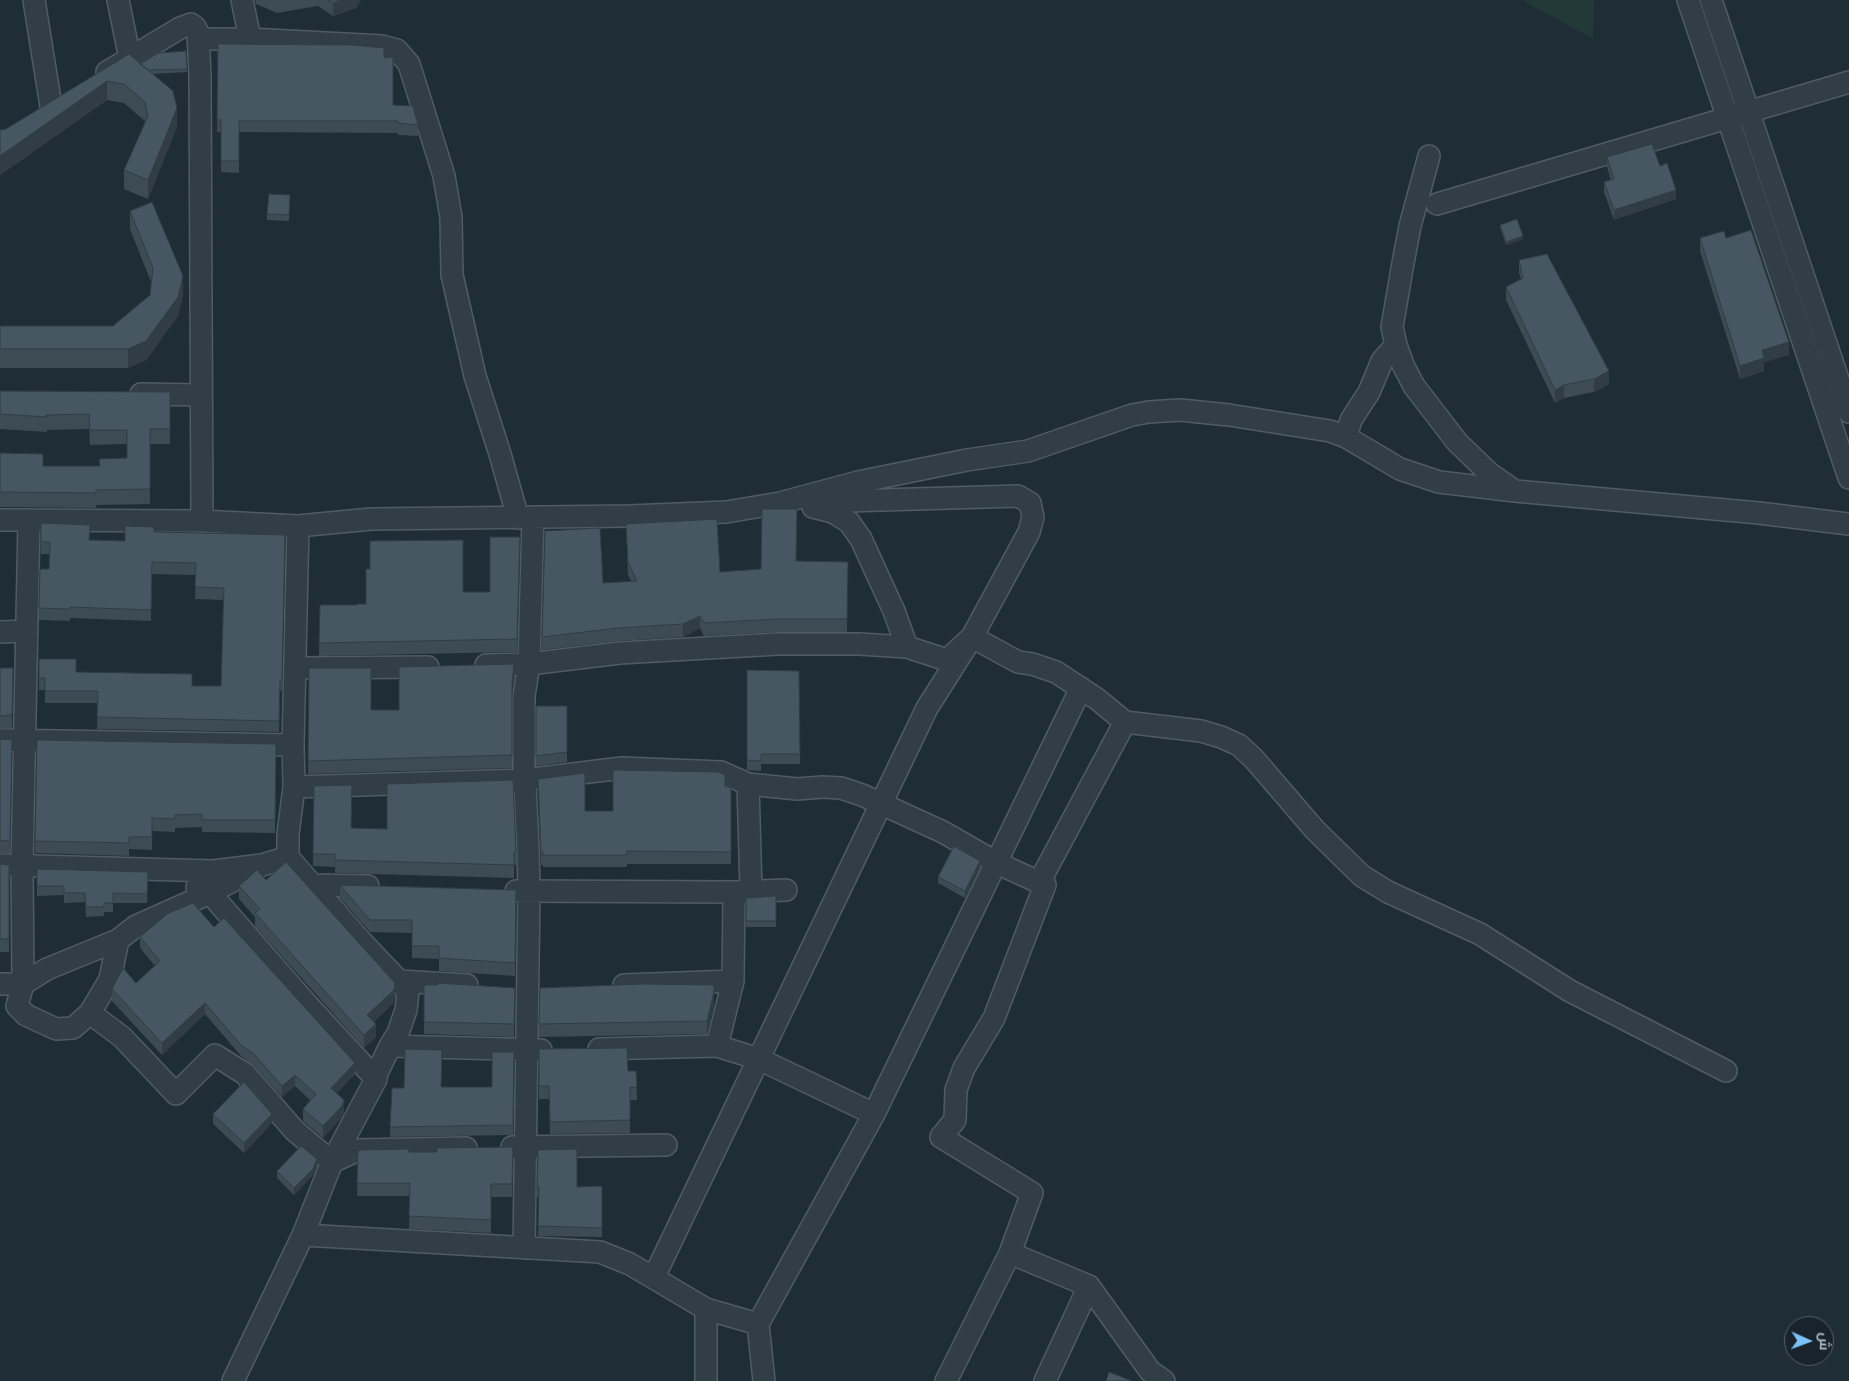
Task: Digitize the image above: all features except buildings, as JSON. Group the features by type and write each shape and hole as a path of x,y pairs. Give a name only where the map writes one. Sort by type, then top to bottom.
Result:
{"street":[{"path":"34,0 52,106"},
{"path":"118,0 130,59"},
{"path":"242,0 250,39"},
{"path":"1688,0 1739,115 1849,412"},
{"path":"1711,0 1739,115 1849,478"},
{"path":"90,82 180,28 191,24 195,26 198,39 200,76 202,521"},
{"path":"198,39 250,39 382,46 397,50 409,64 444,176 451,217 452,275 475,376 500,454 525,517 529,664 524,696 524,780 529,891 517,988 526,1050 524,1248"},
{"path":"1438,204 1849,82"},
{"path":"1429,156 1410,226 1403,264 1392,328 1396,345 1403,365 1414,386 1457,442 1489,473 1515,491"},
{"path":"1346,437 1352,420 1369,392 1382,361 1396,345"},
{"path":"124,394 201,395"},
{"path":"0,520 202,521 298,526 371,519 630,516 726,512 780,502 858,482 967,460 1037,449 1115,420 1149,412 1180,410 1229,415 1330,431 1346,437 1400,469 1439,482 1515,491 1759,513 1849,524"},
{"path":"654,1277 927,708 972,637 1029,532 1033,517 1030,503 1018,496 780,502"},
{"path":"780,502 820,508 833,512 849,522 861,539 869,556 898,620 907,647"},
{"path":"29,520 22,865 23,984 16,1006 26,1015 56,1030 73,1028 90,1013 110,979 118,940"},
{"path":"232,1381 303,1236 332,1162 398,1033 406,1010 408,992 288,857 288,834 294,787 293,745 298,526"},
{"path":"0,632 27,631"},
{"path":"296,668 529,664 620,653 778,644 859,644 907,647 946,660 972,637"},
{"path":"972,637 1018,662 1032,664 1056,672 1081,688 1125,722 1201,731 1222,737 1239,745 1254,759 1315,830 1362,876 1388,892 1480,934 1570,991 1726,1070"},
{"path":"764,1381 758,1324 874,1114 1081,688"},
{"path":"946,1381 1010,1253 1032,1194 941,1137 955,1120 956,1090 964,1068 994,1018 1045,884 1042,877 1125,722"},
{"path":"0,740 293,745"},
{"path":"294,787 524,780 622,768 721,772 748,784 797,789 841,788 943,832 997,863 1045,884"},
{"path":"717,1046 733,981 742,892 748,784"},
{"path":"0,865 213,871 262,865 288,857"},
{"path":"0,984 23,984 47,969 118,940 136,926 210,894 262,865"},
{"path":"156,868 210,894 376,1079"},
{"path":"314,885 392,887"},
{"path":"500,890 742,892 786,890"},
{"path":"400,981 517,988"},
{"path":"605,986 733,981"},
{"path":"90,1013 122,1037 176,1094 214,1055 245,1074 295,1131 332,1162"},
{"path":"390,1046 566,1050 717,1046 759,1059 874,1114"},
{"path":"332,1162 358,1150 666,1145"},
{"path":"303,1236 600,1252 630,1264 706,1309 758,1324"},
{"path":"1010,1253 1089,1286 1150,1371 1164,1381"},
{"path":"1045,1381 1089,1286"},
{"path":"706,1309 706,1381"}],"green space":[{"path":"1522,0 1594,0 1593,39"}]}
